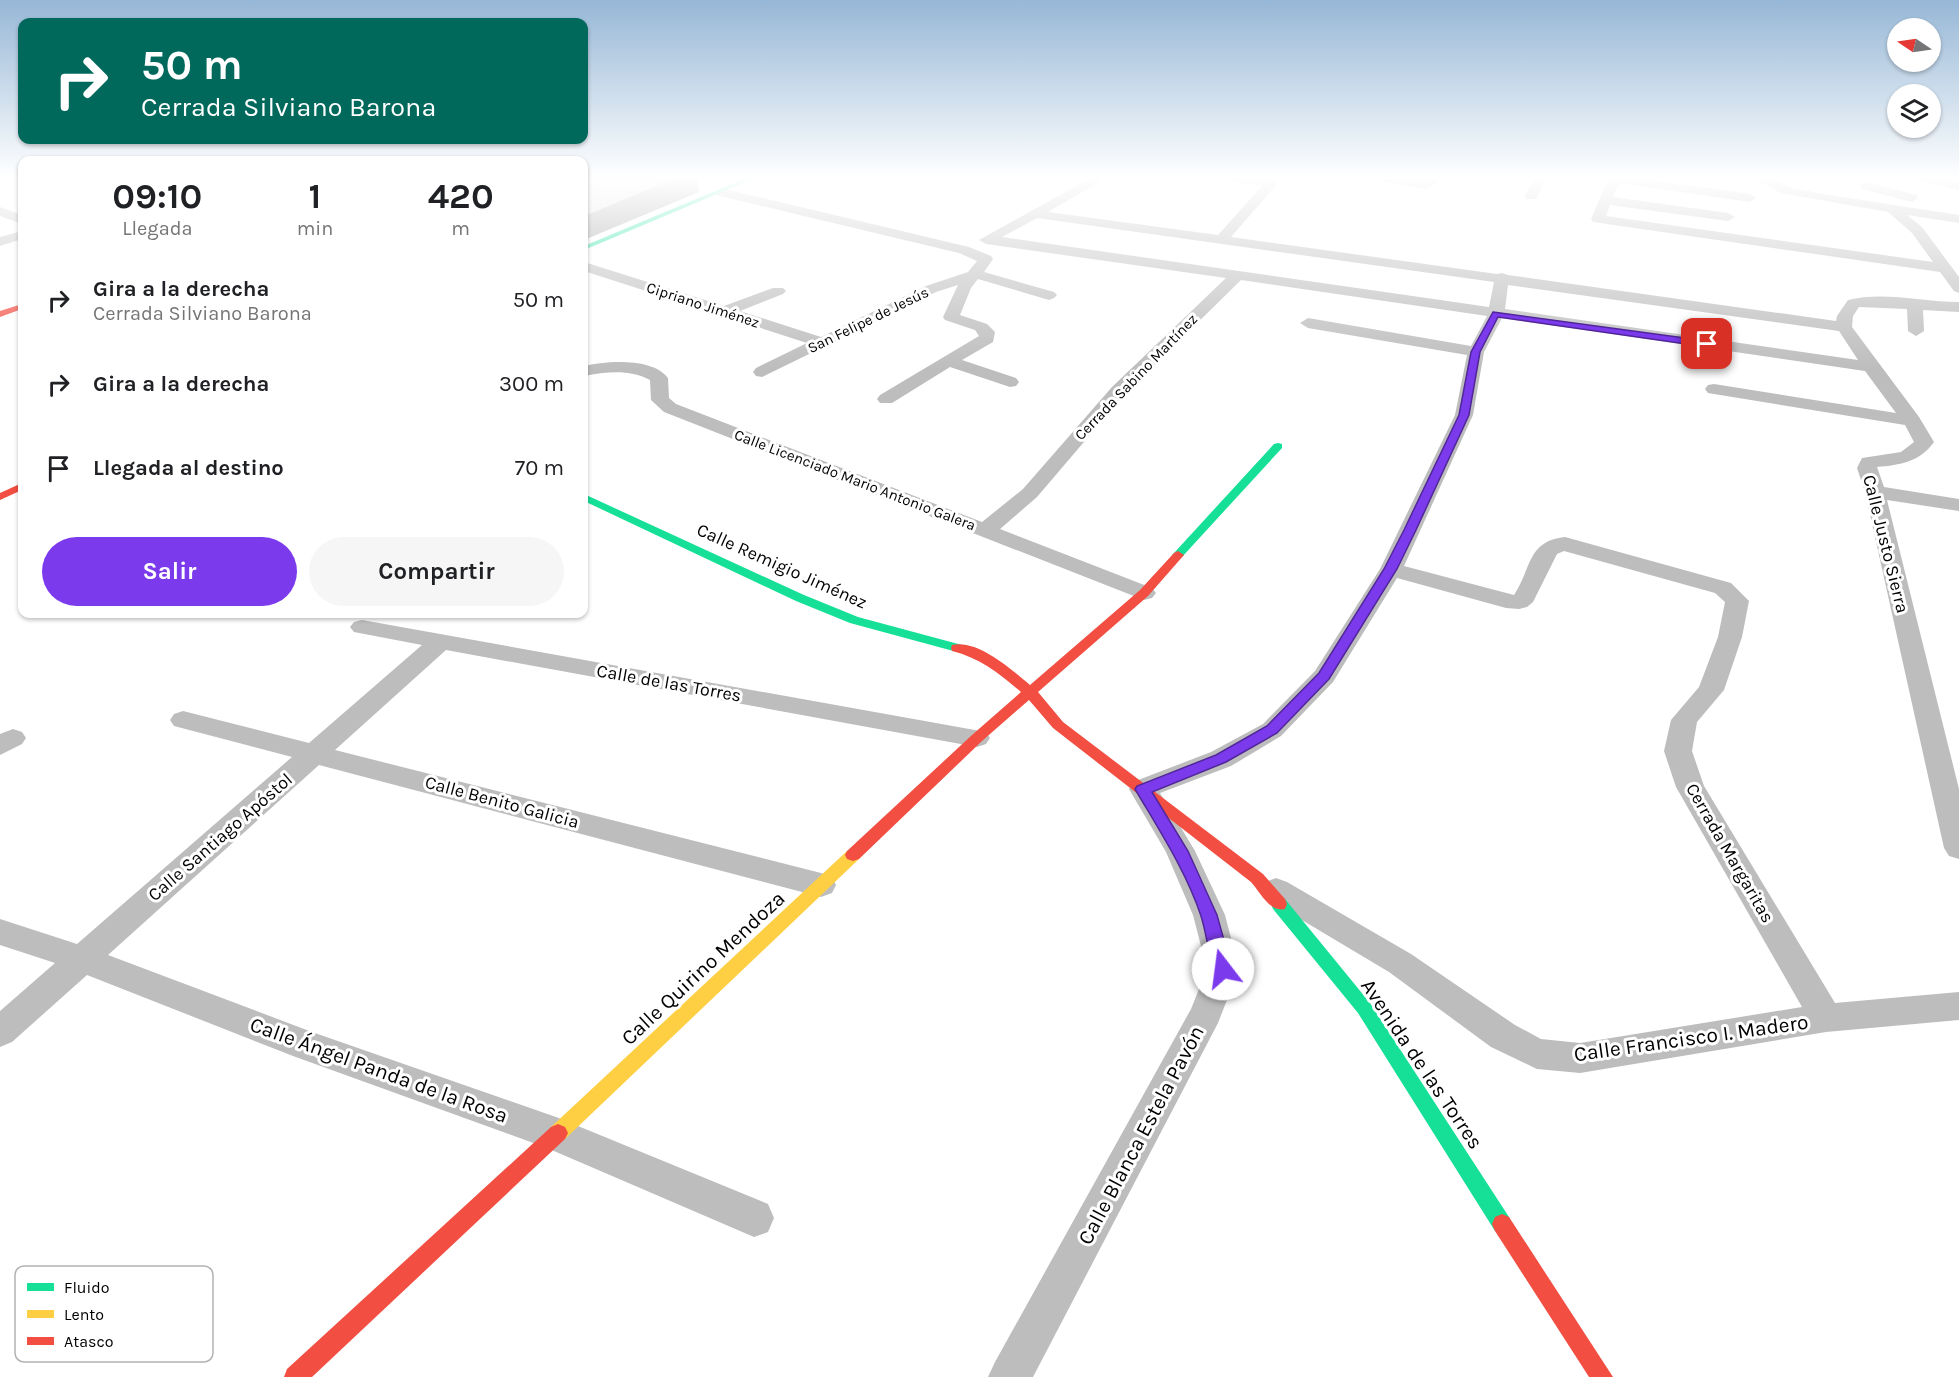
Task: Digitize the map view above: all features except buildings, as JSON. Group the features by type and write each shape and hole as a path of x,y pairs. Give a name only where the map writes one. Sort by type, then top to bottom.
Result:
{"street":[{"path":"588,246 603,240"},
{"path":"886,399 987,338 987,332 981,327 951,317 964,287 986,259 964,250 923,240"},
{"path":"964,250 986,240"},
{"path":"998,240 1871,367"},
{"path":"1231,240 1844,327 1845,316 1854,303 1878,300 1959,307"},
{"path":"1771,240 1947,262"},
{"path":"1924,240 1933,253 1947,262 1959,288"},
{"name":"Cipriano Jiménez","path":"588,267 823,343"},
{"path":"976,274 1049,295"},
{"name":"San Felipe de Jesús","path":"762,372 931,289 976,274"},
{"name":"Cerrada Sabino Martínez","path":"985,531 1030,493 1118,391 1238,275"},
{"path":"1143,789 1221,759 1272,730 1324,676 1390,569 1464,415 1476,352 1496,314 1502,278"},
{"path":"725,311 778,291"},
{"path":"1915,305 1916,331"},
{"path":"0,314 18,307"},
{"path":"1308,323 1476,352"},
{"name":"Calle Justo Sierra","path":"1844,327 1912,421 1924,442 1920,451 1911,456 1869,462 1867,468 1951,783 1959,848"},
{"path":"948,361 1010,382"},
{"name":"Calle Licenciado Mario Antonio Galera","path":"588,370 624,367 650,373 659,378 660,400 670,408 1144,593"},
{"path":"1714,389 1912,421"},
{"name":"Calle Quirino Mendoza","path":"295,1377 977,738 1144,593 1278,447"},
{"path":"0,497 18,488"},
{"path":"1875,492 1959,505"},
{"name":"Calle Remigio Jiménez","path":"588,499 800,598 854,620 976,653 1000,667 1030,693"},
{"name":"Cerrada Margaritas","path":"1390,569 1506,601 1519,602 1525,597 1547,551 1554,544 1565,544 1724,588 1737,601 1730,637 1711,690 1684,720 1678,751 1690,787 1826,1018"},
{"name":"Calle de las Torres","path":"362,627 977,738"},
{"name":"Calle Santiago Apóstol","path":"0,1032 440,642"},
{"name":"Avenida de las Torres","path":"1030,693 1058,725 1257,878 1364,1008 1541,1286 1602,1377"},
{"name":"Calle Benito Galicia","path":"183,720 821,885"},
{"name":"Calle Blanca Estela Pavón","path":"1010,1377 1206,1013 1223,969 1209,915 1190,872 1143,789"},
{"name":"Calle Francisco I. Madero","path":"1257,878 1400,963 1503,1036 1537,1054 1580,1058 1826,1018 1959,1006"},
{"name":"Calle Ángel Panda de la Rosa","path":"0,932 82,959 305,1045 556,1134 754,1218"}],"traffic: fast":[{"path":"588,246 603,240"},
{"path":"1178,555 1278,446"},
{"path":"588,499 800,598 854,620 957,648"},
{"path":"1279,904 1364,1008 1502,1224"}],"traffic: slow":[{"path":"558,1133 853,855"}],"traffic: jam":[{"path":"0,314 18,307"},
{"path":"0,497 18,488"},
{"path":"853,855 977,738 1144,593 1178,555"},
{"path":"957,648 976,653 1000,667 1031,693 1058,725 1257,878 1279,904"},
{"path":"295,1377 558,1133"},
{"path":"1502,1224 1602,1377"}],"route":[{"path":"1223,969 1209,915 1190,872 1143,789 1221,759 1272,730 1324,676 1390,569 1410,530 1464,415 1476,352 1496,314 1707,344"}]}
